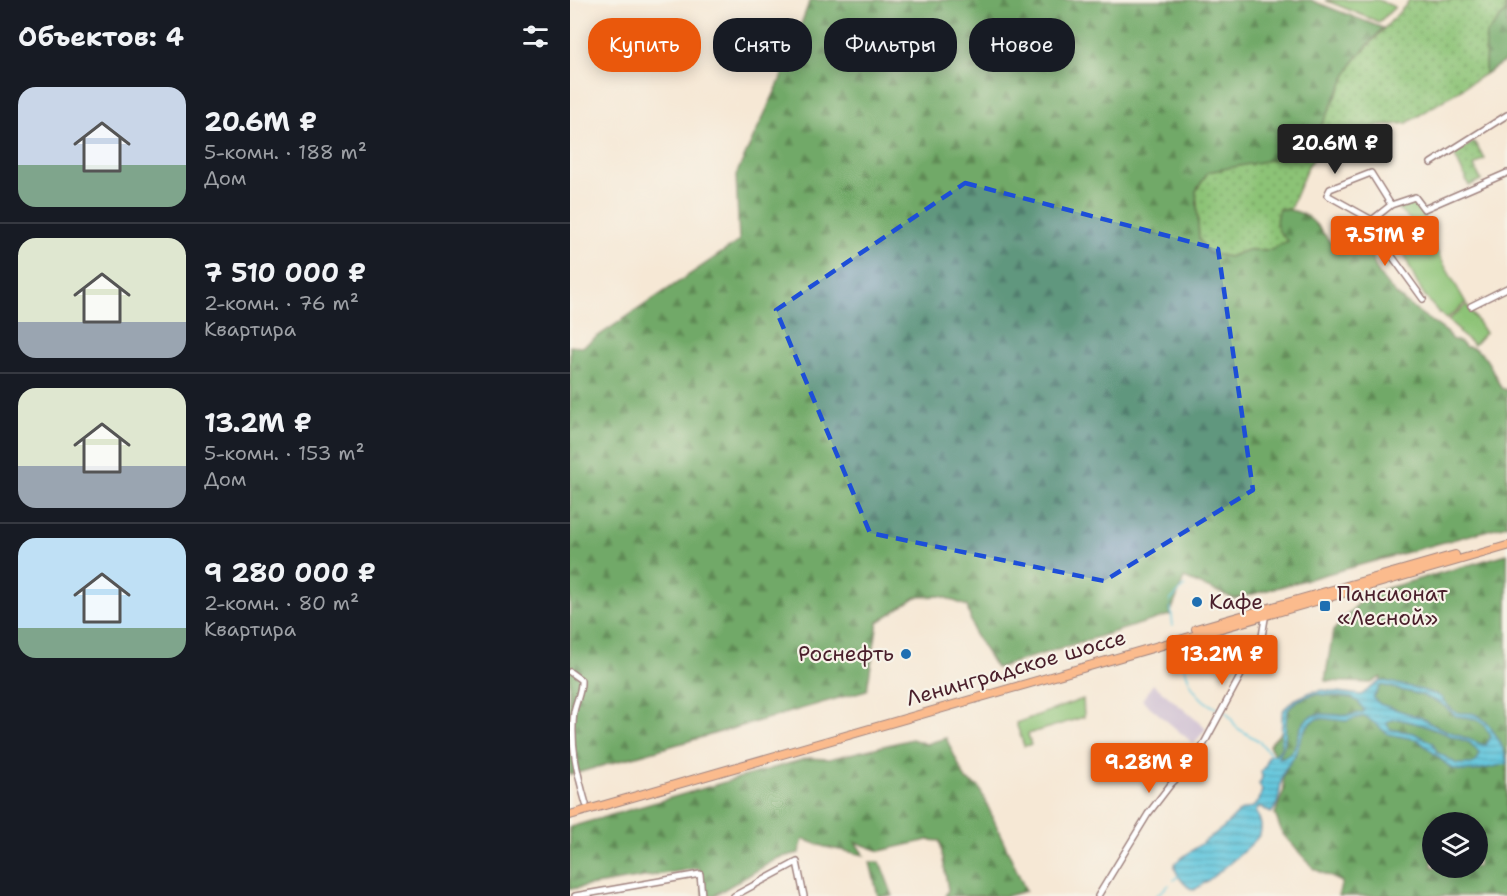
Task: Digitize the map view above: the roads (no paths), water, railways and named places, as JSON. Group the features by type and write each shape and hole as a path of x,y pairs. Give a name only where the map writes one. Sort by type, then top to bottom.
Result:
{"highway":[{"name":"Ленинградское шоссе","path":"570,814 1507,541"},
{"name":"Ленинградское шоссе","path":"570,809 1507,546"}],"street":[{"path":"1431,163 1507,116"},
{"path":"1391,205 1371,173 1330,189 1327,195 1394,232 1389,252 1423,299"},
{"path":"1372,220 1391,205 1415,197 1424,209 1507,173"},
{"path":"1471,306 1507,288"},
{"path":"1098,896 1148,814 1171,784 1194,762 1262,636 1266,612"},
{"path":"570,672 581,680 582,688 574,712 573,753 586,804"},
{"path":"734,896 797,862 804,896"},
{"path":"575,896 700,874 702,896"}],"water":[{"path":"1380,681 1439,696 1454,711 1475,714 1486,722 1501,743 1507,764 1474,771 1460,771 1451,768 1418,740 1388,734 1365,716 1346,721 1319,718 1308,725 1302,734 1294,757 1284,770 1278,801 1274,809 1271,813 1260,806 1256,811 1260,822 1260,834 1229,864 1200,886 1194,890 1187,886 1180,879 1175,863 1224,827 1240,811 1253,807 1259,801 1262,790 1259,784 1262,778 1261,771 1266,765 1268,756 1277,753 1281,748 1284,709 1294,700 1311,692 1323,690 1361,695","holes":["1381,685 1421,695 1440,703 1456,716 1476,719 1483,724 1491,736 1486,745 1481,744 1433,725 1422,718 1380,704 1373,698","1315,694 1352,698 1364,710 1362,713 1351,715 1316,714 1311,716 1303,724 1291,753 1278,758 1284,746 1288,710 1296,701","1398,719 1422,725 1470,743 1480,754 1476,762 1457,764 1437,752 1433,743 1414,733 1390,729 1388,721"]}],"waterway":[{"path":"1173,626 1170,601 1185,586"},
{"path":"1178,646 1190,683 1195,691 1208,704 1218,709"},
{"path":"1225,712 1237,728 1259,741 1271,755"},
{"path":"1174,880 1179,875"},
{"path":"1156,896 1169,885"}],"place":[{"name":"Кафе","path":"1197,602"},
{"name":"Пансионат «Лесной»","path":"1325,606"},
{"name":"Роснефть","path":"906,654"}]}
